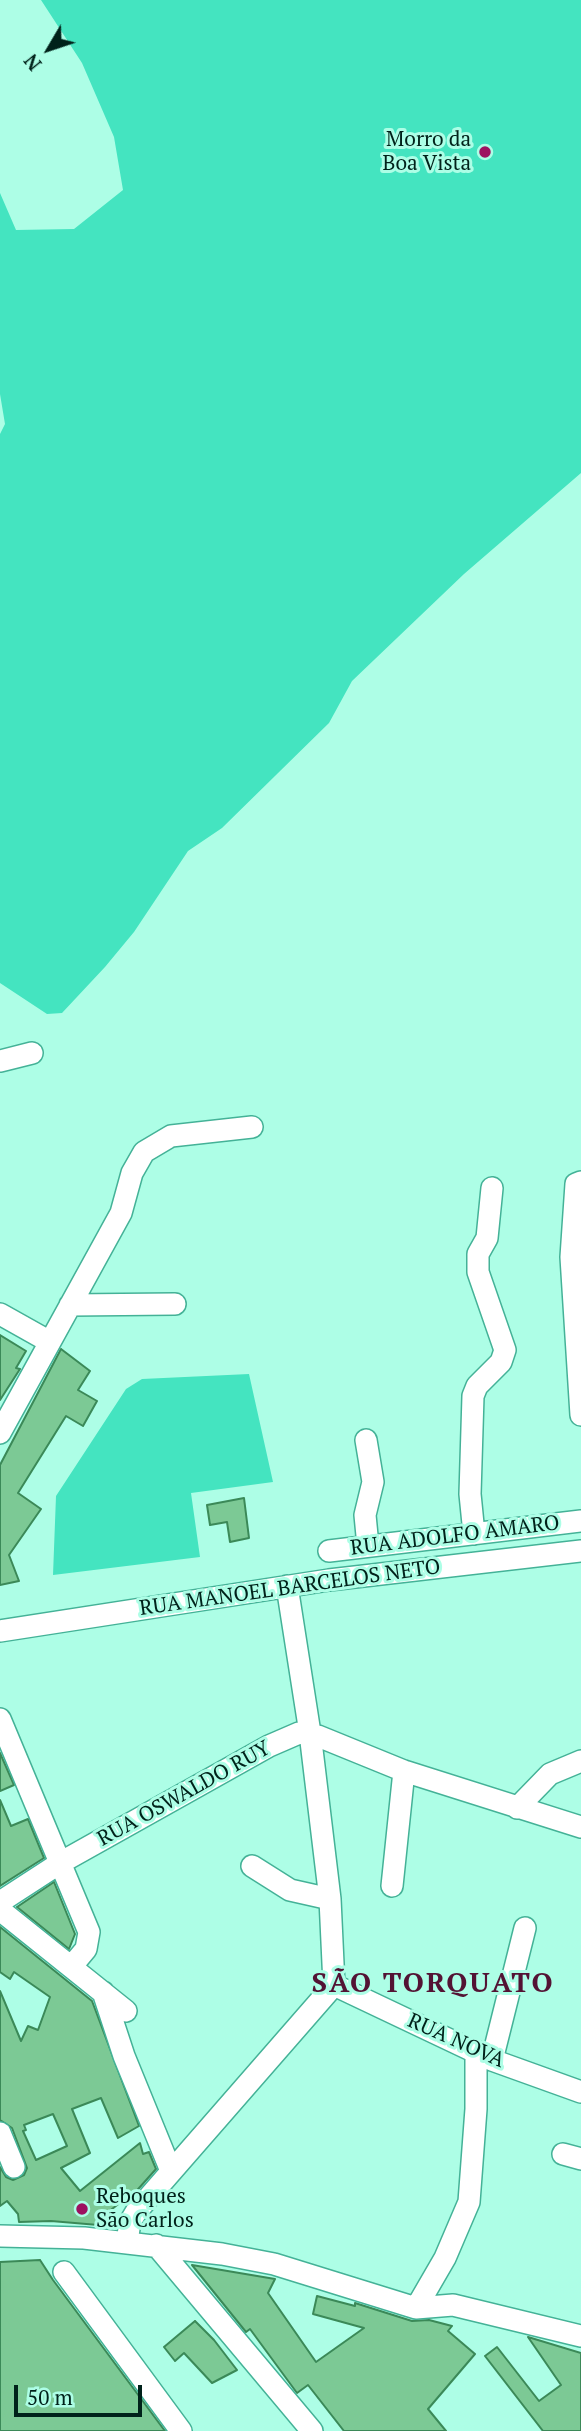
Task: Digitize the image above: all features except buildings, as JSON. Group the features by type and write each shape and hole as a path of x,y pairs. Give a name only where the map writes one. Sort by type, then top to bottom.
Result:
{"street":[{"path":"0,1061 32,1054"},
{"path":"0,1433 121,1213 132,1173 144,1152 161,1139 253,1127"},
{"path":"578,1183 571,1257 581,1415"},
{"path":"474,1534 470,1494 473,1396 477,1386 501,1362 505,1350 478,1272 478,1254 487,1238 492,1188"},
{"path":"70,1305 175,1304"},
{"path":"0,1314 50,1342"},
{"path":"366,1440 373,1482 365,1515 368,1546"},
{"name":"RUA ADOLFO AMARO","path":"329,1550 581,1521"},
{"name":"RUA MANOEL BARCELOS NETO","path":"0,1631 287,1586 581,1551"},
{"path":"127,2242 132,2218 334,1985 330,1899 310,1733 287,1586"},
{"path":"278,1741 294,1730 306,1706"},
{"path":"0,1719 89,1932 86,1949 71,1967"},
{"name":"RUA OSWALDO RUY","path":"0,1902 60,1863 278,1741 299,1733 310,1733"},
{"path":"310,1733 404,1771 581,1827"},
{"path":"517,1808 550,1774 581,1760"},
{"path":"392,1886 404,1771"},
{"path":"252,1866 290,1890 330,1899"},
{"path":"0,1910 127,2011"},
{"path":"416,2308 445,2258 469,2202 476,2109 484,2055 524,1928"},
{"name":"RUA NOVA","path":"334,1985 484,2055 581,2092"},
{"path":"103,1992 124,2056 171,2171"},
{"path":"0,2133 14,2167"},
{"path":"0,2236 55,2236 127,2242 274,2264 416,2308 453,2305 581,2336"},
{"path":"156,2245 312,2431"},
{"path":"64,2272 181,2431"}],"green space":[{"path":"41,0 581,0 581,473 464,574 352,681 329,723 222,828 188,851 134,932 105,967 62,1013 47,1014 0,983 0,434 5,424 0,394 0,193 16,230 74,229 123,190 114,137 82,63"},
{"path":"249,1374 273,1482 191,1493 200,1557 53,1575 56,1496 126,1389 142,1379"}],"place":[{"name":"Morro da Boa Vista","path":"485,152"},
{"name":"Reboques São Carlos","path":"82,2209"}],"district":[{"name":"SÃO TORQUATO","path":"433,1984"}]}
